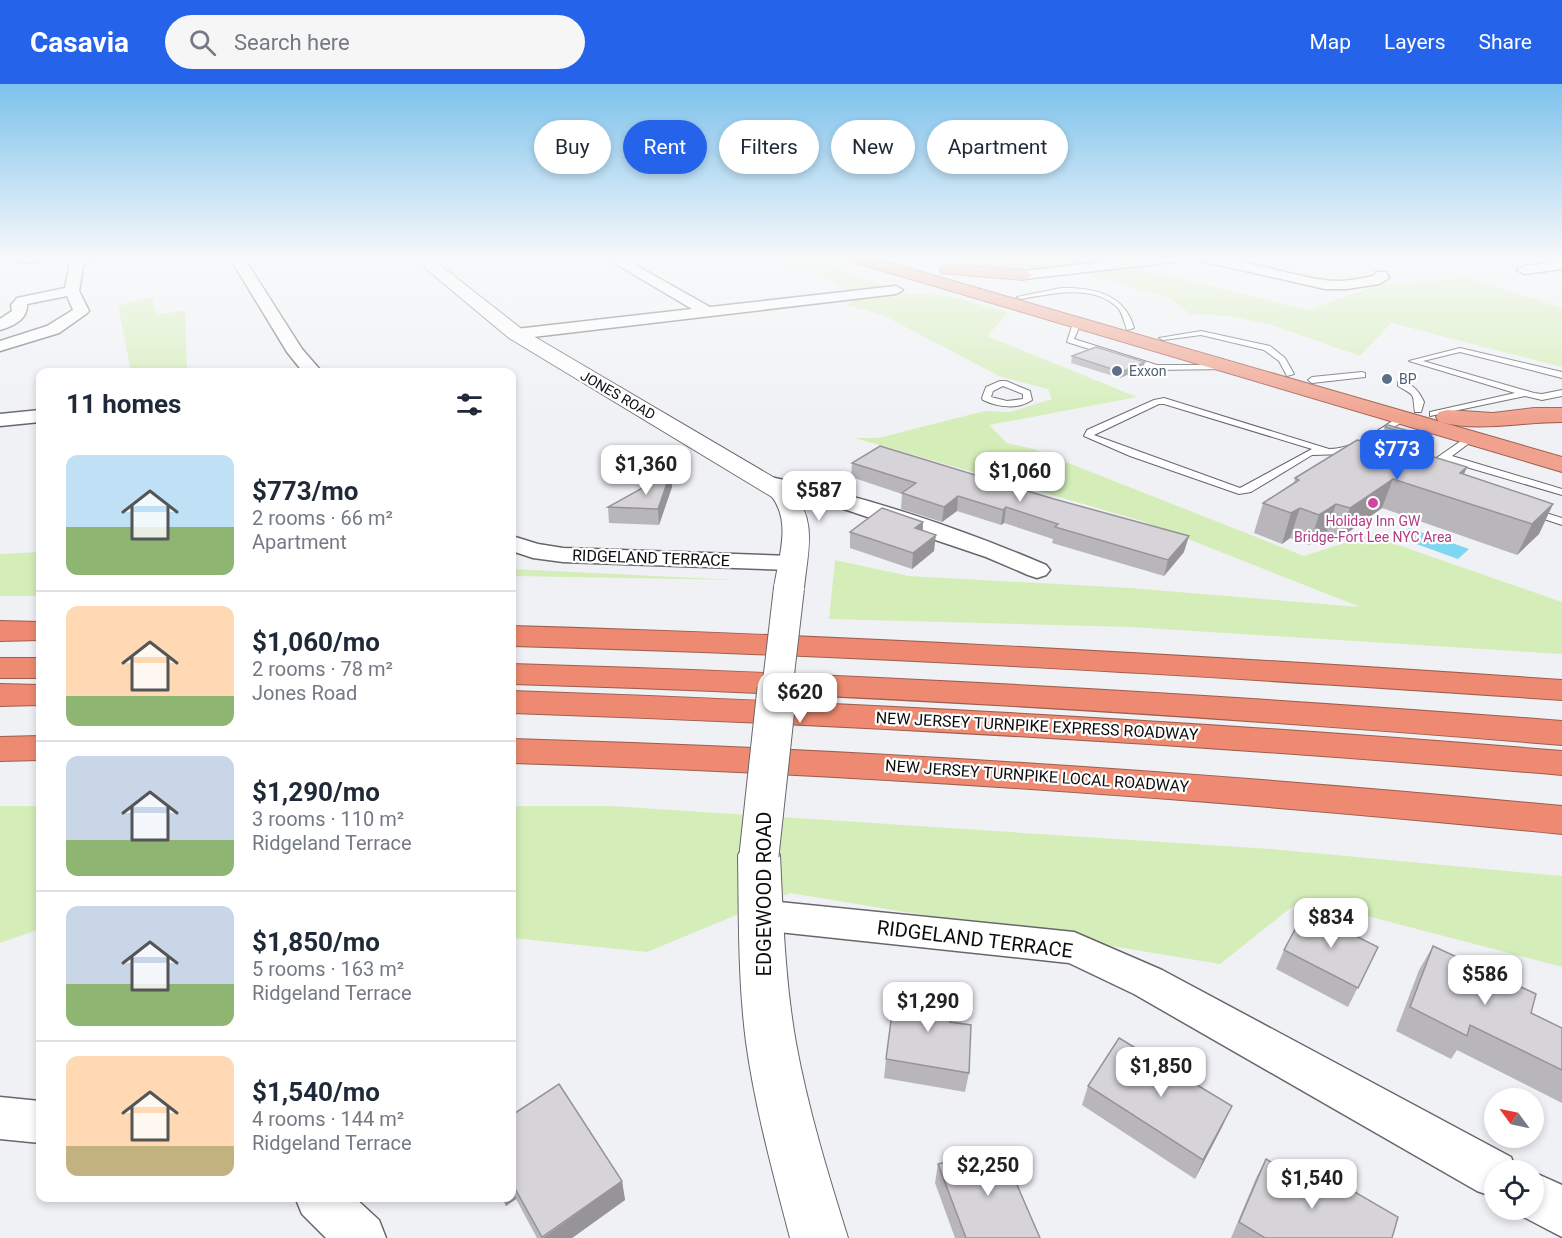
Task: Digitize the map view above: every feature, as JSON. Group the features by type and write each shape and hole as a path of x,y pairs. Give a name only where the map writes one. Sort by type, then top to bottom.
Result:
{"highway":[{"path":"1031,312 1070,321"},
{"path":"1039,312 1228,367 1562,448"},
{"path":"1074,312 1312,380 1418,414 1472,438 1562,465"},
{"path":"1418,414 1483,420 1543,414 1562,416"},
{"path":"1562,416 1541,428 1544,434 1562,448"},
{"path":"0,631 36,631"},
{"path":"516,636 735,643 1035,657 1562,690"},
{"path":"0,668 36,668"},
{"name":"NEW JERSEY TURNPIKE EXPRESS ROADWAY","path":"516,674 990,694 1562,733"},
{"path":"0,695 36,695"},
{"name":"NEW JERSEY TURNPIKE EXPRESS ROADWAY","path":"516,702 1064,726 1562,763"},
{"path":"0,749 36,748"},
{"name":"NEW JERSEY TURNPIKE LOCAL ROADWAY","path":"516,751 676,756 968,770 1562,820"}],"street":[{"path":"0,326 20,312"},
{"path":"0,346 33,337 70,322 80,312"},
{"path":"270,312 295,352 309,368"},
{"name":"JONES ROAD","path":"488,312 516,334 770,484 822,494 995,552 1037,570"},
{"path":"516,334 708,312"},
{"path":"0,420 36,416"},
{"name":"EDGEWOOD ROAD","path":"770,484 785,496 795,512 796,534 760,829 759,915 771,1045 819,1238"},
{"name":"RIDGELAND TERRACE","path":"516,545 533,551 563,555 790,576"},
{"name":"RIDGELAND TERRACE","path":"759,915 1074,948 1149,982 1484,1168"},
{"path":"0,1118 36,1122"},
{"path":"324,1202 361,1238"},
{"path":"1544,1202 1562,1212"}],"lane":[{"path":"1125,312 1130,328"},
{"path":"1562,375 1460,350 1413,361 1502,385 1523,393 1542,397 1562,393"},
{"path":"1312,380 1362,375"},
{"path":"1401,384 1415,392 1420,402 1418,414"},
{"path":"1325,450 1164,401 1090,432 1089,436 1094,440 1239,491 1247,490 1310,452 1350,450 1418,414 1523,393"},
{"path":"1424,476 1425,471 1472,438"},
{"path":"1350,450 1361,456"},
{"path":"1444,457 1562,492"},
{"path":"1519,508 1562,522"}],"green space":[{"path":"119,312 156,312 157,315 185,312 187,368 130,368"},
{"path":"871,312 1008,313 987,336 1137,397 989,425 1007,443 1033,449 1304,556 1369,535 1562,602 1562,654 1130,627 829,619 835,560 909,576 1130,588 1360,607 1142,521 855,438 878,438 985,411 1010,412 1052,399 1048,389 1001,377 883,315"},
{"path":"1187,312 1562,312 1562,367 1391,323 1360,356 1272,325 1230,316 1190,314"},
{"path":"36,552 36,596 0,596 0,554"},
{"path":"516,569 737,580 516,576"},
{"path":"0,806 36,806 36,930 0,943"},
{"path":"516,806 611,806 1271,849 1562,876 1562,967 1302,899 1220,964 790,893 647,952 516,938"}],"water":[{"path":"1409,528 1469,549 1458,559 1397,537"}],"building":[{"path":"1096,347 1145,362 1121,372 1072,356"},
{"path":"1388,425 1433,438 1385,427"},
{"path":"1374,434 1419,447 1414,451 1467,467 1460,473 1553,504 1532,524 1393,479 1350,508 1336,504 1319,515 1300,508 1291,513 1263,503 1299,480 1295,478 1357,440 1362,441"},
{"path":"880,446 1054,499 1189,536 1168,560 1055,527 1058,524 1006,507 1003,510 958,496 944,507 902,493 916,483 852,463"},
{"path":"671,472 658,509 608,507"},
{"path":"882,508 923,522 915,528 936,535 913,553 850,532"},
{"path":"1305,911 1378,947 1358,988 1284,950"},
{"path":"1433,946 1536,994 1531,1013 1562,1028 1562,1070 1470,1025 1467,1036 1410,1007"},
{"path":"895,990 952,998 950,1022 971,1025 969,1073 886,1059"},
{"path":"1119,1038 1232,1106 1203,1160 1088,1086"},
{"path":"559,1084 622,1181 542,1237 516,1190 516,1112"},
{"path":"1001,1148 1040,1238 966,1238 938,1164"},
{"path":"1266,1159 1330,1197 1336,1181 1398,1217 1392,1238 1265,1238 1239,1222"}],"place":[{"name":"Exxon","path":"1117,371"},
{"name":"BP","path":"1387,379"},
{"name":"Holiday Inn GW Bridge-Fort Lee NYC Area","path":"1373,503"}]}
